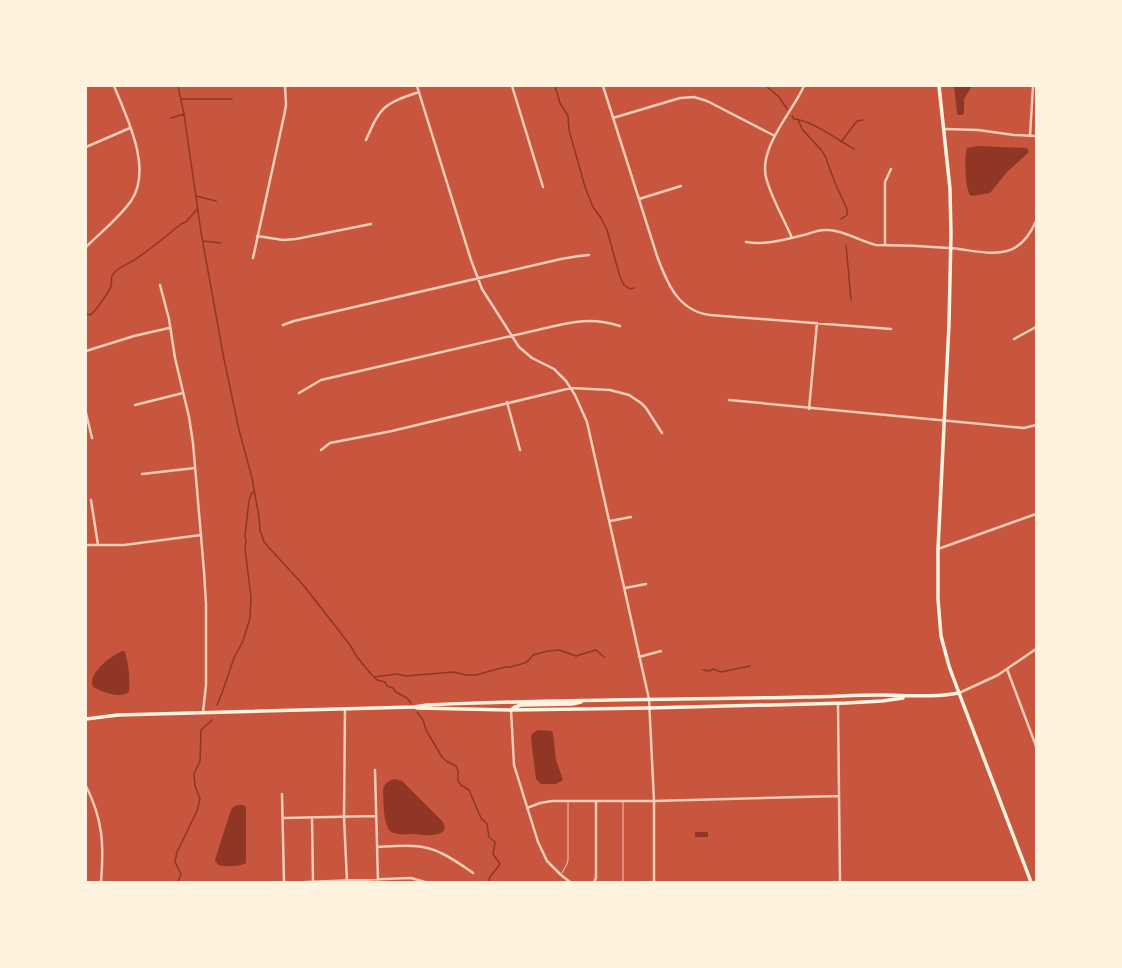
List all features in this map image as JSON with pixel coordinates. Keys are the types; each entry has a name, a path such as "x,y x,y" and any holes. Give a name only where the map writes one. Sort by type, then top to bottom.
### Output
{"main road":[{"path":"939,86 950,189 949,324 938,549 940,633 949,666 1031,882"},
{"path":"86,719 118,715 414,707 511,710 838,703 882,701 959,693"},
{"path":"414,707 464,703 586,700 878,695 909,697"},
{"path":"511,710 515,706 521,705 572,704 586,700"}],"street":[{"path":"86,247 126,207 137,190 139,181 140,168 130,128 114,86"},
{"path":"253,258 284,116 286,105 285,86"},
{"path":"417,86 478,278 485,294 512,336 525,353 554,369 571,388 581,406 588,427 649,699 654,800 654,882"},
{"path":"512,86 543,187"},
{"path":"603,86 663,272 675,294 685,306 697,312 710,315 891,329"},
{"path":"792,238 767,181 765,175 765,162 775,136 804,86"},
{"path":"1030,136 1033,86"},
{"path":"366,140 374,120 384,108 397,99 418,92"},
{"path":"613,118 680,98 694,97 707,101 775,136"},
{"path":"86,147 130,128"},
{"path":"944,130 978,130 1014,135 1036,136"},
{"path":"885,245 885,182 891,169"},
{"path":"639,199 681,186"},
{"path":"746,242 760,244 770,243 818,231 833,230 876,245 950,248 992,254 1015,248 1031,232 1036,221"},
{"path":"258,236 270,239 289,239 371,224"},
{"path":"283,326 294,321 478,278 561,259 589,255"},
{"path":"160,285 169,319 169,328 191,430 195,468 206,604 206,685 203,712"},
{"path":"299,393 321,380 577,321 599,321 620,326"},
{"path":"809,408 817,324"},
{"path":"1014,339 1036,327"},
{"path":"86,352 134,336 169,328"},
{"path":"320,450 330,443 392,431 507,402 571,388 610,390 629,395 646,408 662,433"},
{"path":"135,405 183,393"},
{"path":"728,400 944,422 1024,428 1036,426"},
{"path":"507,402 520,450"},
{"path":"86,413 92,438"},
{"path":"142,474 195,468"},
{"path":"91,500 98,545"},
{"path":"938,549 1036,514"},
{"path":"610,521 631,517"},
{"path":"86,545 124,545 201,535"},
{"path":"625,588 646,584"},
{"path":"959,693 991,679 1036,649"},
{"path":"639,657 661,651"},
{"path":"1007,669 1036,746"},
{"path":"838,703 840,882"},
{"path":"345,709 344,817 347,881"},
{"path":"511,710 514,765 527,808 544,854 550,864 570,882"},
{"path":"375,770 378,881"},
{"path":"86,786 95,806 101,828 103,848 101,882"},
{"path":"282,794 284,882"},
{"path":"527,808 546,802 568,801 839,796"},
{"path":"594,882 596,878 596,801"},
{"path":"282,818 376,816"},
{"path":"312,818 313,882"},
{"path":"377,847 409,846 432,850 441,853 473,873"},
{"path":"305,882 378,881 411,878 425,882"}],"lane":[{"path":"561,875 568,860 568,801"},
{"path":"623,801 623,882"}],"shaded area":[{"path":"954,86 972,86 964,99 964,113 962,115 958,115 957,113"},
{"path":"977,146 1027,148 1029,152 1007,172 990,193 973,196 970,195 967,186 966,158 967,148"},
{"path":"123,651 125,652 128,667 129,692 116,695 106,693 93,687 93,676 101,666 112,656"},
{"path":"538,730 552,731 553,734 556,760 563,780 556,784 541,784 536,779 531,738 532,734"},
{"path":"394,779 402,781 443,822 445,828 443,832 436,835 398,834 389,830 385,820 383,789 387,782"},
{"path":"237,805 245,806 246,810 246,863 232,866 218,865 215,860 232,808"},
{"path":"695,832 708,832 708,837 695,837"}],"waterway":[{"path":"178,86 184,114 201,232 223,354 239,430 252,478 260,530 264,542 304,586 371,674 377,680 385,682 387,686 393,688 396,692 407,698 411,703"},
{"path":"555,86 560,103 568,116 569,130 585,187 593,207 607,230 620,277 624,285 630,289 634,288"},
{"path":"766,86 779,97 787,109"},
{"path":"182,99 232,99"},
{"path":"171,118 184,114"},
{"path":"792,116 794,119 801,120 824,131 854,149"},
{"path":"798,119 802,129 822,151 826,158 847,209 847,215 841,219"},
{"path":"841,142 857,121 863,120"},
{"path":"196,196 216,201"},
{"path":"86,314 90,315 105,297 110,289 112,276 115,271 131,262 157,244 181,224 186,222 198,208"},
{"path":"204,241 220,243"},
{"path":"846,245 851,300"},
{"path":"217,705 234,658 243,641 250,618 251,597 245,549 245,536 249,500 254,491"},
{"path":"374,677 397,674 406,676 454,672 466,675 476,675 527,662 533,655 559,650 576,656 596,650 604,657"},
{"path":"703,670 709,671 713,669 721,672 750,666"},
{"path":"417,712 423,720 426,730 442,757 446,761 456,766 458,771 458,781 469,790 481,818 487,824 489,837 495,842 493,854 500,864 490,877 490,882"},
{"path":"178,882 181,874 175,862 177,852 197,811 200,799 195,786 194,774 200,761 201,730 212,720"}]}
